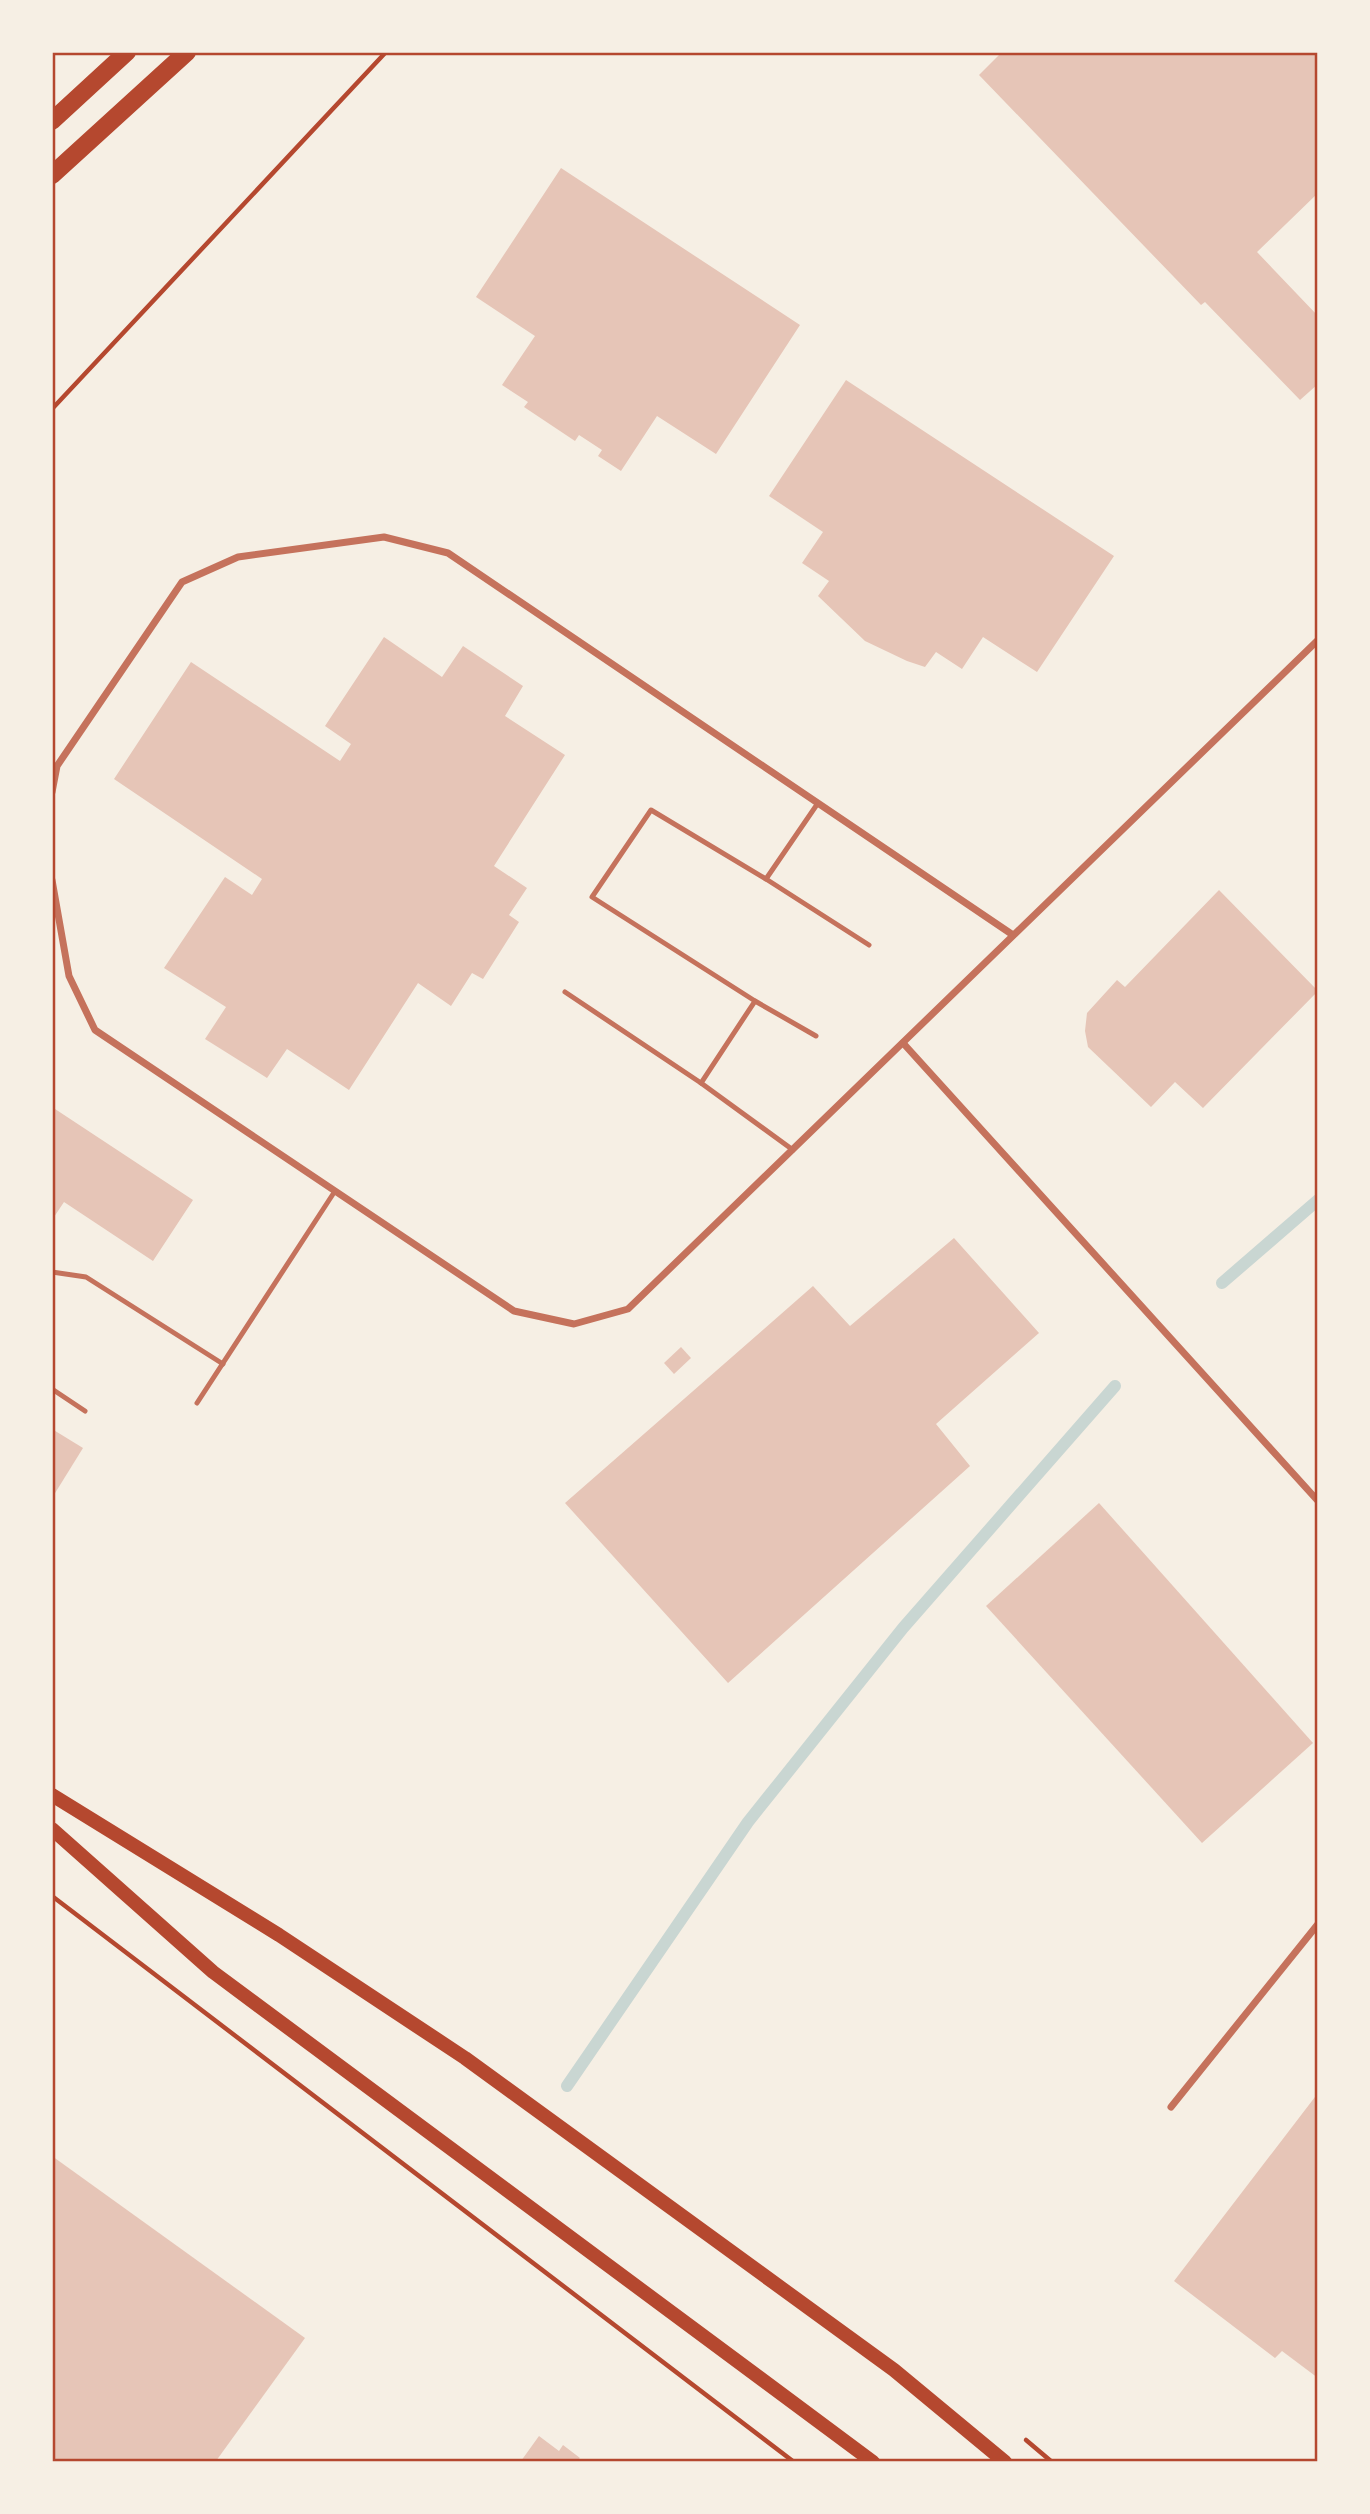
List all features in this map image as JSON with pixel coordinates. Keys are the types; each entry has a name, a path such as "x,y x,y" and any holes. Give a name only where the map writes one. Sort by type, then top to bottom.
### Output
{"main road":[{"path":"52,121 127,52"},
{"path":"52,175 187,52"},
{"path":"52,1796 279,1935 465,2058 894,2370 1005,2462"},
{"path":"52,1829 213,1972 873,2462"}],"street":[{"path":"52,792 57,766 182,582 238,556 384,537 448,553 1013,935"},
{"path":"52,880 69,976 94,1030 514,1311 575,1324 628,1309 1318,640"},
{"path":"902,1043 1318,1501"},
{"path":"1171,2107 1318,1924"}],"lane":[{"path":"766,879 818,803"},
{"path":"816,1036 755,1001 592,897 651,810 869,945"},
{"path":"565,992 701,1083 793,1150"},
{"path":"701,1083 755,1001"},
{"path":"197,1403 335,1191"},
{"path":"52,1272 86,1278 223,1364"},
{"path":"52,1389 85,1411"}],"path":[{"path":"52,409 386,52"},
{"path":"52,1896 794,2462"}],"building":[{"path":"1002,52 1318,52 1318,193 1257,252 1318,316 1318,384 1300,400 1205,302 1201,305 979,75"},
{"path":"561,168 800,325 716,454 657,416 621,471 598,456 602,450 579,435 575,441 524,407 528,402 502,385 535,336 476,297"},
{"path":"846,380 1114,556 1037,672 983,637 962,669 936,652 925,667 907,661 865,641 818,596 829,581 802,563 823,532 769,496"},
{"path":"384,637 442,677 463,646 523,686 505,716 565,755 494,866 527,888 509,915 519,922 483,979 472,973 451,1006 418,983 349,1090 287,1049 267,1078 205,1039 226,1007 164,968 225,877 252,895 262,879 114,779 191,662 340,761 351,744 325,726"},
{"path":"1219,890 1318,991 1203,1108 1175,1082 1151,1107 1088,1047 1085,1031 1087,1013 1117,980 1125,987"},
{"path":"52,1107 193,1200 153,1261 64,1202 52,1220"},
{"path":"954,1238 1039,1333 936,1424 970,1466 728,1683 565,1503 813,1286 850,1326"},
{"path":"681,1347 691,1358 674,1374 664,1363"},
{"path":"52,1429 83,1448 52,1498"},
{"path":"1099,1503 1313,1743 1202,1843 986,1606"},
{"path":"1318,2093 1318,2378 1282,2351 1275,2358 1174,2281"},
{"path":"52,2156 305,2338 216,2461 52,2461"},
{"path":"539,2436 559,2451 563,2445 580,2458 577,2461 521,2461"}],"waterway":[{"path":"1222,1283 1318,1200"},
{"path":"567,2086 748,1822 903,1628 1115,1386"}]}
